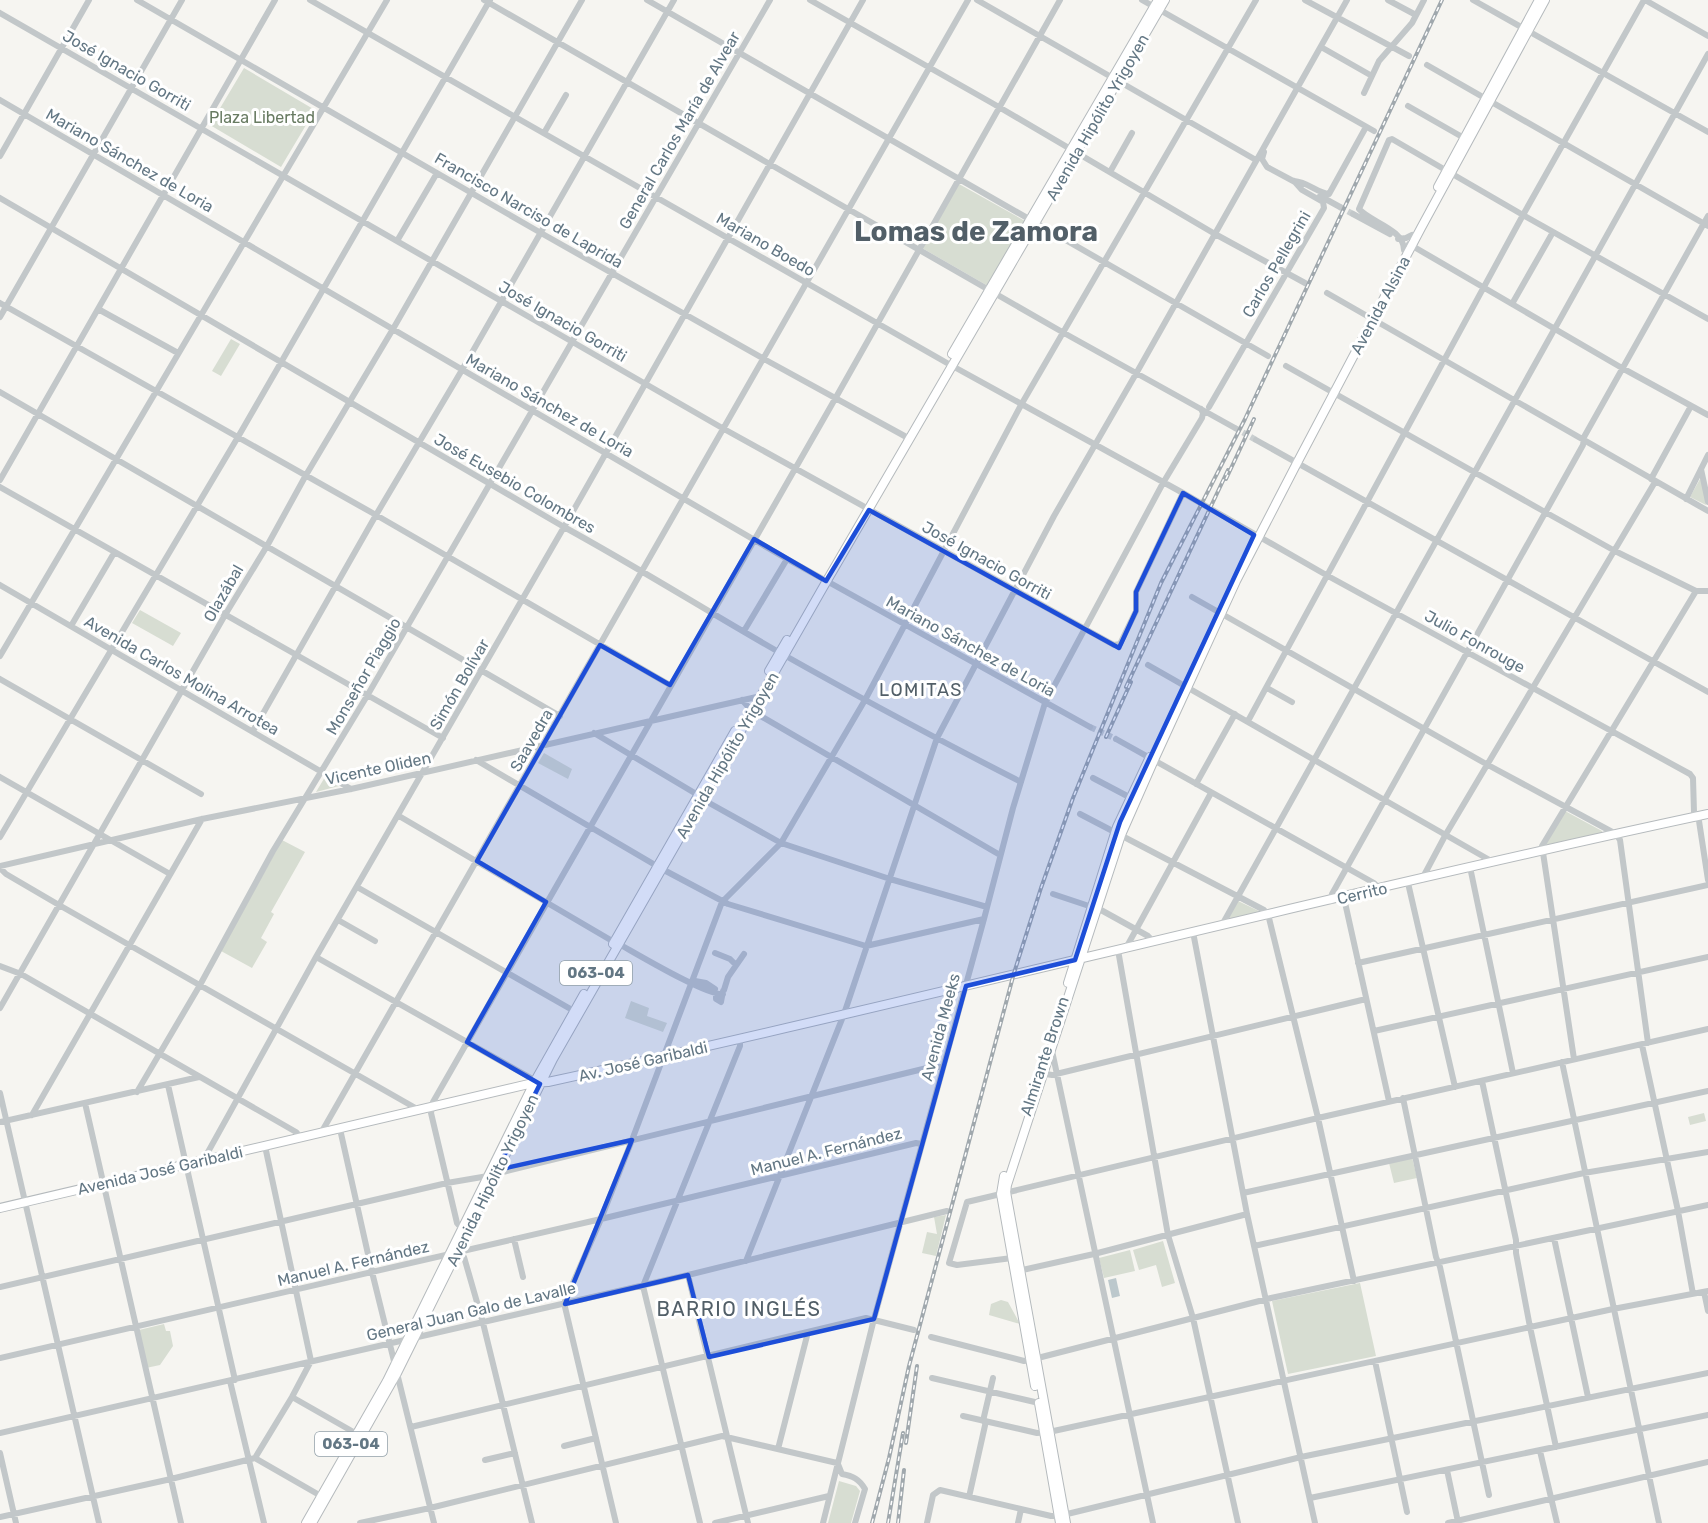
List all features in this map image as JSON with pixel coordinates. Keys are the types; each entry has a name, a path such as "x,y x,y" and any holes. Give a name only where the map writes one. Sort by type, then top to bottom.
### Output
{"main road":[{"name":"Avenida Hipólito Yrigoyen","path":"312,1523 396,1369 464,1231 497,1170 536,1082 1157,6 1166,0"},
{"name":"Avenida Alsina","path":"1526,30 1539,0"},
{"name":"Avenida Alsina","path":"1406,245 1449,173 1526,30 1545,0"},
{"name":"Avenida Alsina","path":"1219,612 1294,461 1371,318 1406,245 1449,173 1464,138 1488,100"},
{"name":"Almirante Brown","path":"1118,834 1219,612"},
{"name":"Almirante Brown","path":"1017,1271 1012,1258 1004,1193 1118,834 1131,798 1152,759"},
{"name":"Cerrito","path":"966,986 1470,867 1708,814"},
{"name":"Avenida Hipólito Yrigoyen","path":"464,1231 488,1176 536,1082 574,1011 616,943"},
{"name":"Almirante Brown","path":"1042,1074 1052,1051 1078,959"},
{"name":"Av. José Garibaldi","path":"321,1133 536,1082 664,1057 966,986"},
{"name":"Avenida José Garibaldi","path":"0,1208 321,1133"},
{"name":"Almirante Brown","path":"1004,1193 1062,1519"},
{"name":"Almirante Brown","path":"1033,1359 1039,1403 1046,1432"},
{"name":"Avenida Hipólito Yrigoyen","path":"306,1523 396,1369"}],"street":[{"path":"0,156 89,0"},
{"name":"Francisco Narciso de Laprida","path":"137,0 611,273 907,438"},
{"path":"0,318 3,304 52,228 182,0"},
{"path":"0,480 276,0"},
{"name":"Mariano Boedo","path":"310,0 949,365 1210,509"},
{"path":"0,656 387,0"},
{"name":"Olazábal","path":"0,1008 582,0"},
{"path":"647,0 1268,356"},
{"path":"253,731 674,0"},
{"name":"General Carlos María de Alvear","path":"611,273 770,0"},
{"path":"810,0 999,107 1215,234 1305,283"},
{"name":"Simón Bolívar","path":"203,1161 316,957 482,671 863,0"},
{"name":"Saavedra","path":"321,1133 968,0"},
{"path":"977,0 1256,159"},
{"path":"464,1231 457,1223 431,1108 1060,0"},
{"path":"1142,0 1157,6 1297,89 1374,131"},
{"path":"616,1523 564,1304 601,1220 722,902 781,843 865,700 1021,405 1256,0"},
{"path":"1305,0 1409,56"},
{"path":"746,1261 844,1014 937,738 1054,516 1347,0"},
{"path":"1388,0 1416,15"},
{"path":"1364,93 1381,58 1406,31 1424,0"},
{"path":"1473,0 1708,132"},
{"path":"1248,721 1523,215 1644,0 1708,36"},
{"path":"0,837 238,437 488,1 848,210 1235,428"},
{"name":"José Ignacio Gorriti","path":"0,13 724,429 1117,646 1136,611 1136,595 1183,493"},
{"path":"1321,47 1372,76"},
{"path":"1222,925 1708,54"},
{"path":"1427,65 1706,225"},
{"path":"544,133 566,95"},
{"name":"Mariano Sánchez de Loria","path":"0,100 787,559 1090,727"},
{"path":"1408,106 1464,138"},
{"path":"1294,181 1302,182 1324,194 1329,194 1366,127"},
{"path":"1110,172 1132,134"},
{"path":"1708,319 1392,139 1389,141 1356,214 1384,234 1708,415"},
{"path":"1268,140 1262,158 1262,162 1267,167 1340,207"},
{"path":"1246,179 1256,168 1267,167"},
{"path":"397,241 437,173"},
{"name":"Carlos Pellegrini","path":"1209,406 1324,205 1323,202 1299,188 1294,181"},
{"name":"José Eusebio Colombres","path":"0,198 419,443 642,570 782,654 1021,782"},
{"path":"1331,901 1332,894 1346,868 1545,512 1663,294 1706,225 1708,216"},
{"path":"1512,304 1553,232"},
{"name":"Monseñor Piaggio","path":"137,1092 200,985 295,814 367,696 611,273"},
{"path":"1327,293 1708,511"},
{"path":"3,304 306,475 670,685"},
{"path":"98,309 178,353"},
{"path":"1287,366 1615,551 1696,591 1708,591"},
{"path":"0,392 560,716"},
{"path":"1201,408 1206,409 1209,406 1213,412 1237,426 1237,430 1210,416 1202,418"},
{"path":"1422,879 1446,834 1615,551 1691,406"},
{"path":"1163,483 1202,418 1201,408"},
{"path":"1256,436 1294,461 1252,439 1256,436"},
{"path":"1256,440 1708,692"},
{"path":"1686,499 1708,454"},
{"path":"1701,469 1708,502"},
{"name":"Avenida Meeks","path":"823,1523 874,1319 1000,855 1045,703 1163,483"},
{"path":"0,487 443,738"},
{"name":"Julio Fonrouge","path":"1210,509 1692,776 1696,817"},
{"path":"71,626 114,553"},
{"path":"744,631 787,559"},
{"name":"Avenida Carlos Molina Arrotea","path":"0,585 351,789"},
{"path":"1574,1059 1542,846 1696,591"},
{"path":"1192,597 1488,765 1616,834 1620,840 1629,903 1654,1103 1678,1211 1693,1294"},
{"path":"1148,665 1493,862"},
{"path":"0,679 201,795"},
{"path":"1267,688 1292,702"},
{"name":"Vicente Oliden","path":"0,867 202,819 351,789 758,696"},
{"path":"742,700 750,709 1000,855"},
{"path":"1196,784 1235,714"},
{"path":"594,733 781,843 890,879 987,907"},
{"path":"1116,739 1374,883 1380,889"},
{"path":"476,760 722,902 866,946 984,919"},
{"path":"0,777 170,874"},
{"path":"1093,778 1131,798"},
{"path":"1211,793 1136,929 1122,949 1137,1055 1168,1235 1193,1318 1238,1523"},
{"path":"291,800 296,806 295,814"},
{"path":"1080,814 1268,914 1318,1118 1354,1281"},
{"path":"399,816 616,943 692,982 721,992 744,954"},
{"path":"1696,817 1699,821 1708,880"},
{"path":"32,1115 202,819"},
{"path":"0,867 6,874 59,905 420,1111"},
{"path":"1470,867 1482,934 1513,1073"},
{"path":"1408,883 1455,1087"},
{"path":"1359,963 1708,885"},
{"path":"357,887 574,1011"},
{"path":"1053,894 1094,908 1136,929 1153,941"},
{"path":"1344,898 1389,1101"},
{"path":"338,920 375,941"},
{"path":"1193,932 1247,1214 1315,1523"},
{"path":"715,953 730,959 736,965"},
{"path":"316,957 536,1082"},
{"path":"1374,1031 1708,957"},
{"path":"0,966 21,974 296,1132 301,1138"},
{"path":"1042,1074 1048,1076 1058,1074 1366,999"},
{"path":"1012,1258 950,1264 966,1203 969,1200 1708,1029"},
{"path":"700,1523 644,1286 740,1046 740,1039"},
{"path":"1052,1051 1153,1523"},
{"path":"1562,1062 1659,1523"},
{"path":"497,1170 502,1172 931,1067 943,1067"},
{"path":"3,1122 199,1077"},
{"path":"1482,1081 1556,1447"},
{"path":"168,1085 219,1308 264,1523"},
{"path":"1243,1193 1708,1091"},
{"path":"0,1093 3,1122 42,1277 99,1523"},
{"path":"1403,1098 1489,1495"},
{"path":"85,1103 181,1523"},
{"path":"340,1129 372,1272 434,1523"},
{"name":"Manuel A. Fernández","path":"0,1358 601,1220 916,1143 922,1144"},
{"path":"252,1459 292,1397 311,1361 265,1146"},
{"path":"1254,1246 1584,1173 1708,1152"},
{"path":"0,1287 447,1183 488,1176"},
{"path":"931,1337 1024,1360 1033,1359 1266,1299 1708,1205"},
{"name":"General Juan Galo de Lavalle","path":"0,1433 644,1286 947,1211"},
{"path":"1017,1271 1094,1254 1247,1214"},
{"path":"1554,1238 1588,1397"},
{"path":"514,1239 523,1277"},
{"path":"453,1253 464,1257 504,1405 532,1523"},
{"path":"688,1275 748,1523"},
{"path":"963,1416 1037,1433 1046,1432 1613,1309 1693,1294 1706,1292 1708,1311"},
{"path":"411,1427 866,1318 914,1330"},
{"path":"778,1449 808,1332"},
{"path":"1375,1361 1407,1512"},
{"path":"927,1523 933,1496 940,1490 1062,1519 1146,1495 1301,1457 1708,1373"},
{"path":"932,1378 1039,1403"},
{"path":"969,1497 993,1378"},
{"path":"292,1397 357,1434"},
{"path":"1310,1498 1708,1414"},
{"path":"360,1523 727,1436 837,1463 842,1474 852,1476 861,1482 865,1489 855,1523"},
{"path":"564,1446 596,1438"},
{"path":"1540,1451 1557,1523"},
{"path":"0,1453 16,1523"},
{"path":"485,1460 515,1453"},
{"path":"0,1517 252,1459 321,1496"},
{"path":"1448,1523 1708,1462"},
{"path":"1447,1470 1458,1522"},
{"path":"715,1523 829,1496"},
{"path":"1018,1523 1021,1509"}],"highlighted area":[{"path":"1183,493 1254,535 1120,822 1075,960 966,986 874,1319 709,1357 688,1275 565,1304 632,1140 497,1170 540,1084 467,1042 546,902 477,861 600,645 670,685 754,539 826,581 869,510 1119,648 1136,611 1136,592"}],"green space":[{"name":"Plaza Libertad","path":"244,68 315,110 281,167 210,125"},
{"path":"959,184 1025,221 988,286 922,248"},
{"path":"231,339 240,344 221,376 212,371"},
{"path":"1700,479 1702,480 1706,505 1690,497"},
{"path":"140,610 181,633 173,646 132,623"},
{"path":"544,753 572,769 568,779 538,763"},
{"path":"325,777 339,786 316,792"},
{"path":"1565,811 1602,831 1602,833 1545,845"},
{"path":"282,840 305,852 271,912 274,914 261,938 267,942 252,968 221,951"},
{"path":"1238,901 1261,912 1228,919"},
{"path":"631,1001 649,1008 647,1016 667,1023 663,1032 625,1018"},
{"path":"1704,1113 1706,1121 1690,1125 1688,1117"},
{"path":"1412,1157 1417,1178 1394,1183 1389,1163"},
{"path":"946,1215 936,1256 922,1253 927,1232 937,1234 934,1217"},
{"path":"1163,1241 1175,1283 1162,1287 1156,1265 1139,1270 1133,1250"},
{"path":"1130,1250 1135,1271 1104,1278 1099,1258"},
{"path":"1360,1283 1376,1356 1288,1374 1272,1301"},
{"path":"1001,1300 1008,1302 1020,1324 989,1315 991,1304"},
{"path":"164,1324 166,1331 170,1331 173,1346 160,1365 146,1368 139,1330"},
{"path":"839,1481 856,1486 860,1491 851,1523 828,1523"}],"shaded area":[{"path":"1116,1278 1120,1296 1112,1298 1108,1280"}],"tunnel":[{"path":"1340,207 1353,214"},
{"path":"1235,428 1256,440"},
{"path":"1090,727 1116,739"}],"railway":[{"path":"872,1523 909,1366 1014,973 1073,798 1161,583 1245,419 1442,0"},
{"path":"1226,479 1254,419"},
{"path":"1126,687 1228,470"},
{"path":"1106,737 1131,682"},
{"path":"906,1443 917,1366"},
{"path":"888,1523 903,1433"},
{"path":"898,1523 904,1470"}],"district":[{"name":"Lomas de Zamora","path":"976,231"},
{"name":"LOMITAS","path":"921,690"},
{"name":"BARRIO INGLÉS","path":"739,1309"}]}
